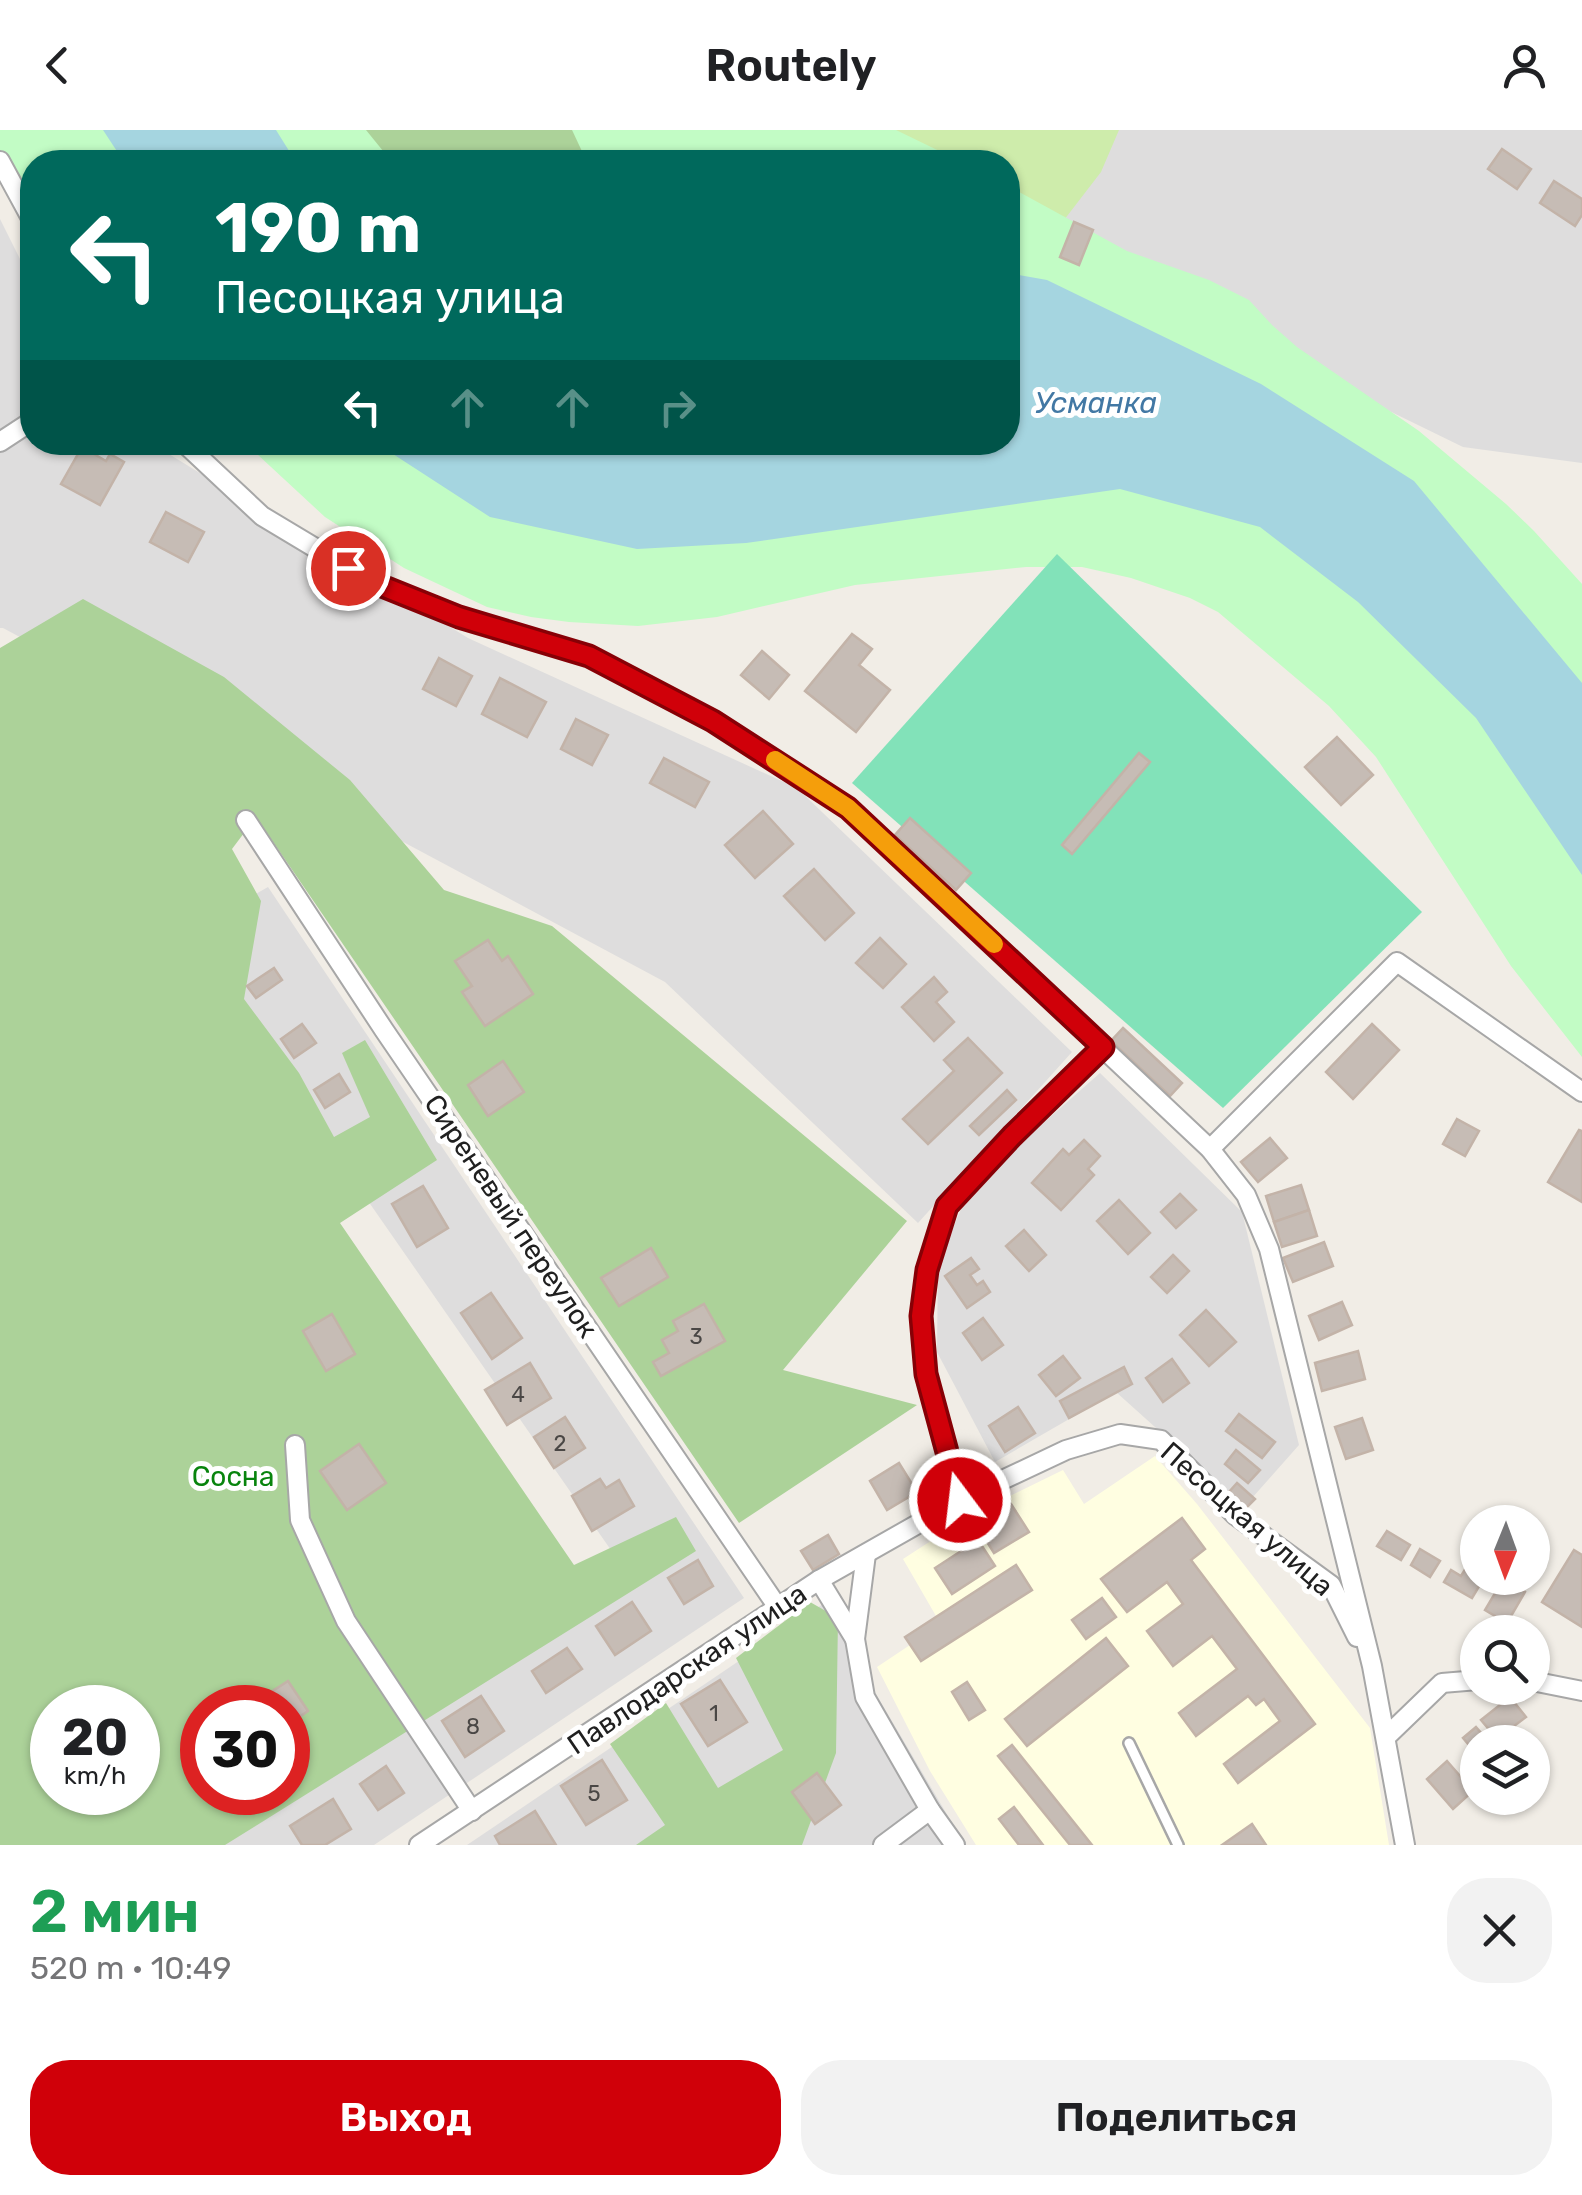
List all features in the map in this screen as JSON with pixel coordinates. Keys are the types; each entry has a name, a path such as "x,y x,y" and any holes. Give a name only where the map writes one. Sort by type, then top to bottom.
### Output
{"street":[{"path":"0,160 20,198"},
{"name":"Песоцкая улица","path":"198,455 262,516 377,584 459,617 589,656 713,721 848,808 1210,1149 1246,1195 1268,1249 1372,1666 1405,1845"},
{"name":"Сиреневый переулок","path":"246,820 384,1030 779,1609"},
{"path":"1210,1149 1397,962 1582,1092"},
{"path":"960,1500 926,1374 921,1316 927,1270 947,1206 1103,1047"},
{"name":"Песоцкая улица","path":"960,1500 1066,1450 1120,1434 1162,1440 1235,1516 1332,1585 1372,1666"},
{"path":"295,1445 300,1520 346,1621 472,1812"},
{"path":"952,1470 985,1488"},
{"name":"Павлодарская улица","path":"419,1845 820,1580 960,1500"},
{"path":"866,1554 855,1640 865,1696 930,1810 955,1845"},
{"path":"820,1580 855,1640"},
{"path":"1386,1736 1442,1683 1460,1682"},
{"path":"1550,1684 1582,1691"},
{"path":"883,1845 930,1810"}],"lane":[{"path":"1128,1743 1178,1845"}],"shaded area":[{"path":"981,130 1582,130 1582,463 1463,447 1020,231 1020,150 972,150"},
{"path":"0,219 20,259 20,455 171,455 468,638 797,788 1072,1052 918,1223 665,982 0,628"},
{"path":"268,887 744,1598 374,1845 213,1845 259,1815 310,1815 310,1782 629,1576 183,935"},
{"path":"1100,1073 1242,1212 1299,1445 1244,1507 1116,1392 995,1462 937,1352 938,1261 971,1187"},
{"path":"1155,1456 1197,1504 1370,1728 1389,1845 976,1845 930,1771 877,1667 910,1645 905,1637 936,1616 903,1559 971,1515 1063,1470 1084,1504"},
{"path":"823,1604 965,1845 467,1845"}],"green space":[{"path":"0,130 366,130 382,150 20,150 20,188 0,159"},
{"path":"293,130 603,130 596,150 305,150"},
{"path":"572,130 896,130 937,150 581,150"},
{"path":"867,130 1119,130 1101,172 1044,246 1020,230 1020,150 898,150"},
{"path":"1020,193 1127,251 1209,280 1249,300 1297,347 1419,431 1506,504 1582,584 1582,1057 1511,966 1376,757 1329,706 1218,612 1190,598 1082,567 1026,567 855,585 717,617 638,626 569,622 487,607 404,568 325,517 258,455 1020,455"},
{"path":"1057,554 1422,912 1223,1108 852,783"},
{"name":"Сосна","path":"83,599 224,677 350,780 444,890 552,926 907,1221 783,1370 917,1405 739,1523 256,817 232,849 261,901 244,999 299,1073 334,1137 370,1117 342,1053 365,1040 437,1160 340,1223 574,1565 676,1517 696,1551 310,1792 310,1685 180,1685 180,1815 273,1815 225,1845 0,1845 0,648"},
{"path":"810,1602 838,1618 836,1753 802,1845 636,1845 665,1825 610,1744 666,1703 718,1788 783,1750 736,1658"}],"water":[{"path":"103,130 276,130 288,150 116,150"},
{"name":"Усманка","path":"1020,275 1047,280 1261,384 1414,481 1582,683 1582,875 1476,718 1358,602 1260,527 1120,489 746,543 637,549 490,517 394,455 1020,455"}],"building":[{"path":"1502,149 1531,169 1517,189 1488,169"},
{"path":"1554,181 1582,199 1582,215 1575,226 1540,203"},
{"path":"1074,222 1093,230 1079,265 1060,257"},
{"path":"77,455 96,455 106,461 112,455 124,462 100,505 61,484"},
{"path":"166,512 204,532 188,562 150,542"},
{"path":"852,634 872,649 859,665 890,690 856,732 805,691"},
{"path":"762,651 789,675 769,699 741,675"},
{"path":"439,658 472,676 456,706 423,689"},
{"path":"500,678 546,702 527,737 482,714"},
{"path":"576,719 608,735 592,765 561,749"},
{"path":"1337,737 1373,775 1341,805 1305,767"},
{"path":"1139,753 1150,762 1072,854 1062,845"},
{"path":"664,758 709,782 695,807 650,783"},
{"path":"763,811 793,844 755,878 725,845"},
{"path":"910,818 971,873 956,890 895,835"},
{"path":"814,869 854,913 825,940 784,896"},
{"path":"880,938 906,964 883,988 856,963"},
{"path":"488,940 502,961 508,956 533,994 485,1026 462,992 472,986 455,961"},
{"path":"274,968 282,980 256,998 247,986"},
{"path":"934,977 947,992 936,1002 954,1022 934,1041 902,1007"},
{"path":"302,1024 316,1043 294,1058 281,1039"},
{"path":"1372,1024 1399,1050 1353,1099 1326,1072"},
{"path":"1123,1028 1182,1083 1170,1096 1111,1041"},
{"path":"968,1038 1002,1073 928,1144 903,1119 954,1071 944,1060"},
{"path":"503,1061 524,1092 488,1116 468,1085"},
{"path":"339,1074 350,1092 325,1108 314,1090"},
{"path":"1007,1090 1016,1100 979,1135 970,1126"},
{"path":"1457,1119 1479,1131 1465,1156 1443,1144"},
{"path":"1579,1130 1582,1131 1582,1202 1548,1182"},
{"path":"1270,1138 1287,1158 1258,1182 1241,1162"},
{"path":"1084,1140 1100,1156 1088,1169 1094,1175 1061,1210 1032,1183 1063,1149 1069,1155"},
{"path":"1301,1185 1309,1210 1274,1222 1266,1196"},
{"path":"423,1186 448,1228 417,1247 392,1204"},
{"path":"1180,1194 1196,1210 1176,1228 1161,1212"},
{"path":"1119,1200 1150,1233 1128,1254 1097,1221"},
{"path":"1309,1210 1317,1236 1282,1247 1274,1222"},
{"path":"1024,1230 1046,1255 1029,1271 1006,1246"},
{"path":"1324,1242 1333,1266 1293,1282 1283,1258"},
{"path":"651,1248 668,1277 619,1306 601,1278"},
{"path":"1173,1255 1189,1271 1167,1293 1151,1277"},
{"path":"971,1258 979,1269 970,1275 977,1285 983,1281 990,1292 967,1308 945,1276"},
{"path":"491,1293 522,1338 492,1359 461,1313"},
{"path":"1342,1302 1352,1325 1319,1340 1309,1316"},
{"path":"704,1304 725,1341 661,1376 653,1362 669,1353 662,1340 678,1331 673,1321"},
{"path":"1206,1310 1236,1342 1209,1366 1180,1335"},
{"path":"332,1314 355,1354 326,1371 303,1331"},
{"path":"983,1318 1003,1345 982,1360 963,1333"},
{"path":"1358,1351 1365,1379 1322,1391 1315,1363"},
{"path":"1063,1356 1080,1378 1056,1396 1039,1375"},
{"path":"1172,1359 1189,1383 1163,1402 1146,1378"},
{"path":"530,1363 551,1398 507,1425 485,1390"},
{"path":"1124,1367 1132,1384 1069,1418 1060,1401"},
{"path":"1018,1407 1035,1433 1005,1452 989,1426"},
{"path":"1239,1414 1275,1442 1262,1458 1226,1431"},
{"path":"565,1417 585,1448 554,1468 534,1437"},
{"path":"1362,1418 1373,1450 1346,1459 1335,1427"},
{"path":"359,1444 386,1483 347,1510 320,1471"},
{"path":"1236,1450 1260,1470 1248,1483 1225,1464"},
{"path":"899,1463 917,1492 887,1510 870,1481"},
{"path":"600,1479 606,1488 619,1480 634,1506 592,1531 572,1496"},
{"path":"1237,1483 1255,1499 1246,1508 1228,1493"},
{"path":"1011,1504 1029,1532 994,1553 977,1526"},
{"path":"1182,1518 1205,1549 1191,1560 1315,1724 1238,1783 1224,1764 1280,1721 1264,1699 1256,1705 1248,1696 1196,1736 1179,1713 1237,1669 1212,1636 1173,1666 1147,1631 1183,1604 1167,1582 1127,1612 1101,1579"},
{"path":"1387,1531 1410,1545 1401,1560 1377,1546"},
{"path":"828,1535 839,1554 813,1570 801,1551"},
{"path":"978,1540 995,1566 952,1594 935,1568"},
{"path":"1420,1549 1440,1561 1430,1577 1411,1565"},
{"path":"1574,1550 1582,1555 1582,1627 1542,1602 1550,1595"},
{"path":"698,1560 713,1586 684,1604 668,1578"},
{"path":"1016,1565 1032,1590 921,1661 905,1637"},
{"path":"1451,1570 1460,1575 1460,1591 1444,1582"},
{"path":"1494,1595 1523,1595 1512,1615 1493,1615 1485,1610"},
{"path":"1102,1598 1116,1617 1086,1639 1072,1620"},
{"path":"632,1602 651,1631 615,1655 596,1626"},
{"path":"1106,1638 1128,1666 1027,1746 1005,1719"},
{"path":"567,1648 582,1669 546,1693 532,1671"},
{"path":"720,1680 747,1722 708,1746 681,1704"},
{"path":"967,1682 985,1710 969,1720 952,1692"},
{"path":"481,1696 504,1731 465,1757 442,1721"},
{"path":"1500,1705 1516,1705 1526,1717 1515,1725 1485,1725 1481,1720"},
{"path":"1012,1745 1092,1845 1070,1845 998,1756"},
{"path":"602,1760 627,1800 586,1825 561,1786"},
{"path":"1447,1761 1460,1776 1460,1803 1453,1809 1427,1779"},
{"path":"386,1766 404,1793 378,1810 360,1784"},
{"path":"817,1773 841,1805 815,1824 792,1792"},
{"path":"333,1799 351,1829 325,1845 302,1845 290,1826"},
{"path":"1014,1807 1043,1845 1019,1845 999,1819"},
{"path":"535,1811 556,1845 500,1845 495,1836"},
{"path":"1252,1824 1266,1845 1222,1845"}],"slow traffic":[{"path":"775,760 848,808 994,944"}],"route":[{"path":"348,568 459,617 589,656 713,721 848,808 1103,1047 947,1206 927,1270 921,1316 926,1374 960,1500"}]}
